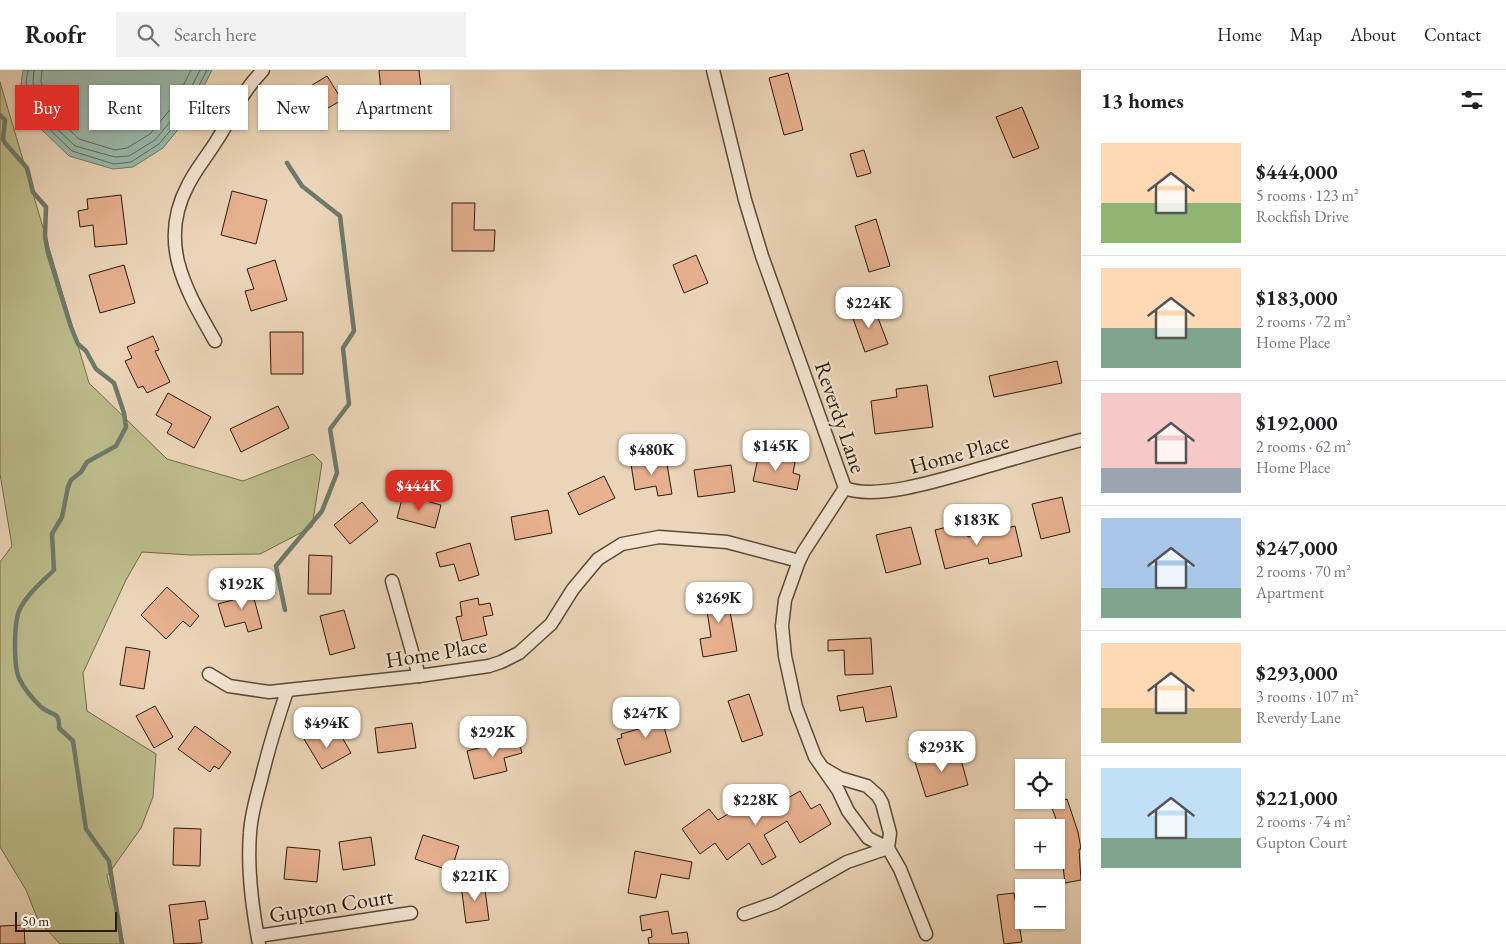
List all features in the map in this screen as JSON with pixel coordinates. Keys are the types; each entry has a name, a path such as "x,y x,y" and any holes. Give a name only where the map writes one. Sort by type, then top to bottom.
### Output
{"street":[{"path":"215,341 196,307 178,264 174,242 177,214 188,185 223,131 246,90 263,70"},
{"name":"Reverdy Lane","path":"713,70 745,200 762,256 845,488 799,561 786,600 782,626 784,656 796,707 815,757 838,790 848,811 868,838 888,848"},
{"name":"Home Place","path":"845,488 878,492 890,491 952,476 1081,440"},
{"name":"Home Place","path":"208,674 229,686 256,691 286,691 489,666 519,653 551,624 573,589 598,559 622,544 658,537 727,542 799,561"},
{"path":"392,581 419,676"},
{"path":"259,940 249,862 252,813 269,746 286,691"},
{"path":"823,768 840,778 867,786 878,796 882,803 890,833 888,848 900,869 926,934"},
{"path":"744,914 775,903 847,862 888,848"},
{"name":"Gupton Court","path":"259,940 411,912"}],"green space":[{"path":"0,82 89,383 167,459 243,481 313,454 322,463 312,527 260,554 190,555 142,552 126,580 83,673 87,711 156,754 153,797 141,828 107,876 124,944 60,944 38,920 26,890 0,847 0,562 12,546 0,474"}],"water":[{"path":"23,70 212,70 204,85 170,85 170,130 178,130 163,148 133,167 113,169 69,156 42,130 79,130 79,85 21,84"}],"building":[{"path":"379,70 419,70 421,85 380,85"},
{"path":"788,73 803,130 784,135 769,78"},
{"path":"327,76 338,94 338,102 328,108 328,85 312,85"},
{"path":"1022,107 1039,148 1013,158 996,117"},
{"path":"864,150 871,173 857,177 850,154"},
{"path":"232,191 267,200 256,244 221,235"},
{"path":"121,195 127,244 95,247 93,225 80,227 78,211 88,209 87,199"},
{"path":"452,203 475,203 474,230 495,230 494,251 452,251"},
{"path":"876,219 890,266 869,272 855,226"},
{"path":"696,255 708,283 684,293 673,265"},
{"path":"275,260 287,300 251,311 245,291 254,289 247,269"},
{"path":"124,265 135,303 100,313 89,275"},
{"path":"873,305 888,344 865,352 851,313"},
{"path":"270,332 303,332 303,374 271,374"},
{"path":"153,336 159,350 155,351 170,382 147,393 143,386 138,388 125,361 132,358 127,347"},
{"path":"1057,361 1062,383 994,397 989,376"},
{"path":"927,385 933,427 875,434 871,401 897,397 896,389"},
{"path":"168,393 211,417 194,448 167,433 172,424 156,415"},
{"path":"278,406 289,428 241,452 230,429"},
{"path":"759,454 795,462 793,473 800,475 797,490 753,481"},
{"path":"666,458 672,494 658,496 656,486 635,490 631,464"},
{"path":"731,465 735,492 698,497 694,470"},
{"path":"604,476 615,498 579,515 568,493"},
{"path":"403,495 441,505 435,528 397,518"},
{"path":"1062,497 1070,532 1041,539 1032,504"},
{"path":"362,502 378,521 350,544 334,525"},
{"path":"548,510 552,533 515,540 511,517"},
{"path":"964,523 968,537 1015,526 1022,556 989,564 988,558 945,569 935,530"},
{"path":"911,527 921,564 886,573 876,535"},
{"path":"470,543 479,575 459,581 454,564 440,567 436,553"},
{"path":"309,555 332,556 331,594 308,594"},
{"path":"725,583 737,651 703,657 700,639 711,637 706,604 711,603 708,586"},
{"path":"250,584 262,628 248,632 245,622 225,627 218,604 240,598 238,587"},
{"path":"167,587 199,616 190,627 183,621 166,639 141,615"},
{"path":"478,598 479,605 490,603 493,615 483,617 487,635 462,641 456,617 462,616 460,602"},
{"path":"344,610 355,648 330,655 320,616"},
{"path":"871,638 873,674 845,675 844,650 828,651 828,640"},
{"path":"126,647 150,651 144,689 120,685"},
{"path":"891,686 897,717 866,722 863,707 840,711 837,696"},
{"path":"749,694 763,735 742,742 728,701"},
{"path":"155,706 173,737 154,748 136,716"},
{"path":"663,706 669,725 664,727 671,752 625,765 617,739 622,738 621,734 649,726 645,712"},
{"path":"412,723 416,748 378,753 375,728"},
{"path":"195,726 231,752 219,769 214,766 210,772 178,749"},
{"path":"318,731 324,741 339,732 351,753 322,769 304,739"},
{"path":"518,738 522,753 504,758 507,771 474,779 467,751"},
{"path":"958,749 968,785 926,797 915,762"},
{"path":"800,791 811,809 820,804 831,824 800,843 787,821 764,835 776,857 762,865 749,843 727,860 715,843 700,854 682,829 709,809 718,820 757,797 762,806 784,793 788,798"},
{"path":"1067,799 1078,832 1081,849 1079,849 1081,880 1065,883 1063,869 1065,869 1065,819 1056,819 1052,809 1065,809 1065,800"},
{"path":"174,828 201,829 200,866 173,865"},
{"path":"423,835 459,846 451,871 415,859"},
{"path":"371,837 375,865 343,870 339,842"},
{"path":"287,847 320,850 317,882 284,879"},
{"path":"635,851 692,862 689,879 661,874 656,898 628,893"},
{"path":"484,882 489,920 466,923 461,885"},
{"path":"1014,893 1015,929 1020,929 1022,942 1004,944 997,895"},
{"path":"205,901 208,919 199,920 202,943 174,944 169,905"},
{"path":"668,911 672,934 687,932 689,944 649,944 648,938 652,937 651,929 642,931 640,916"},
{"path":"24,925 25,944 0,944 0,926"}],"waterway":[{"path":"0,115 5,120 3,139 27,168 33,192 46,207 45,236 48,253 78,344 86,351 96,369 114,383 124,413 126,427 116,446 87,462 81,472 71,480 62,517 52,534 54,570 39,584 22,605 17,617 15,646 16,666 22,683 41,707 58,718 59,728 73,741 86,829 109,861 122,944"},
{"path":"285,610 276,566 322,511 337,473 330,429 349,404 343,348 354,331 340,216 302,186 287,163"}]}
